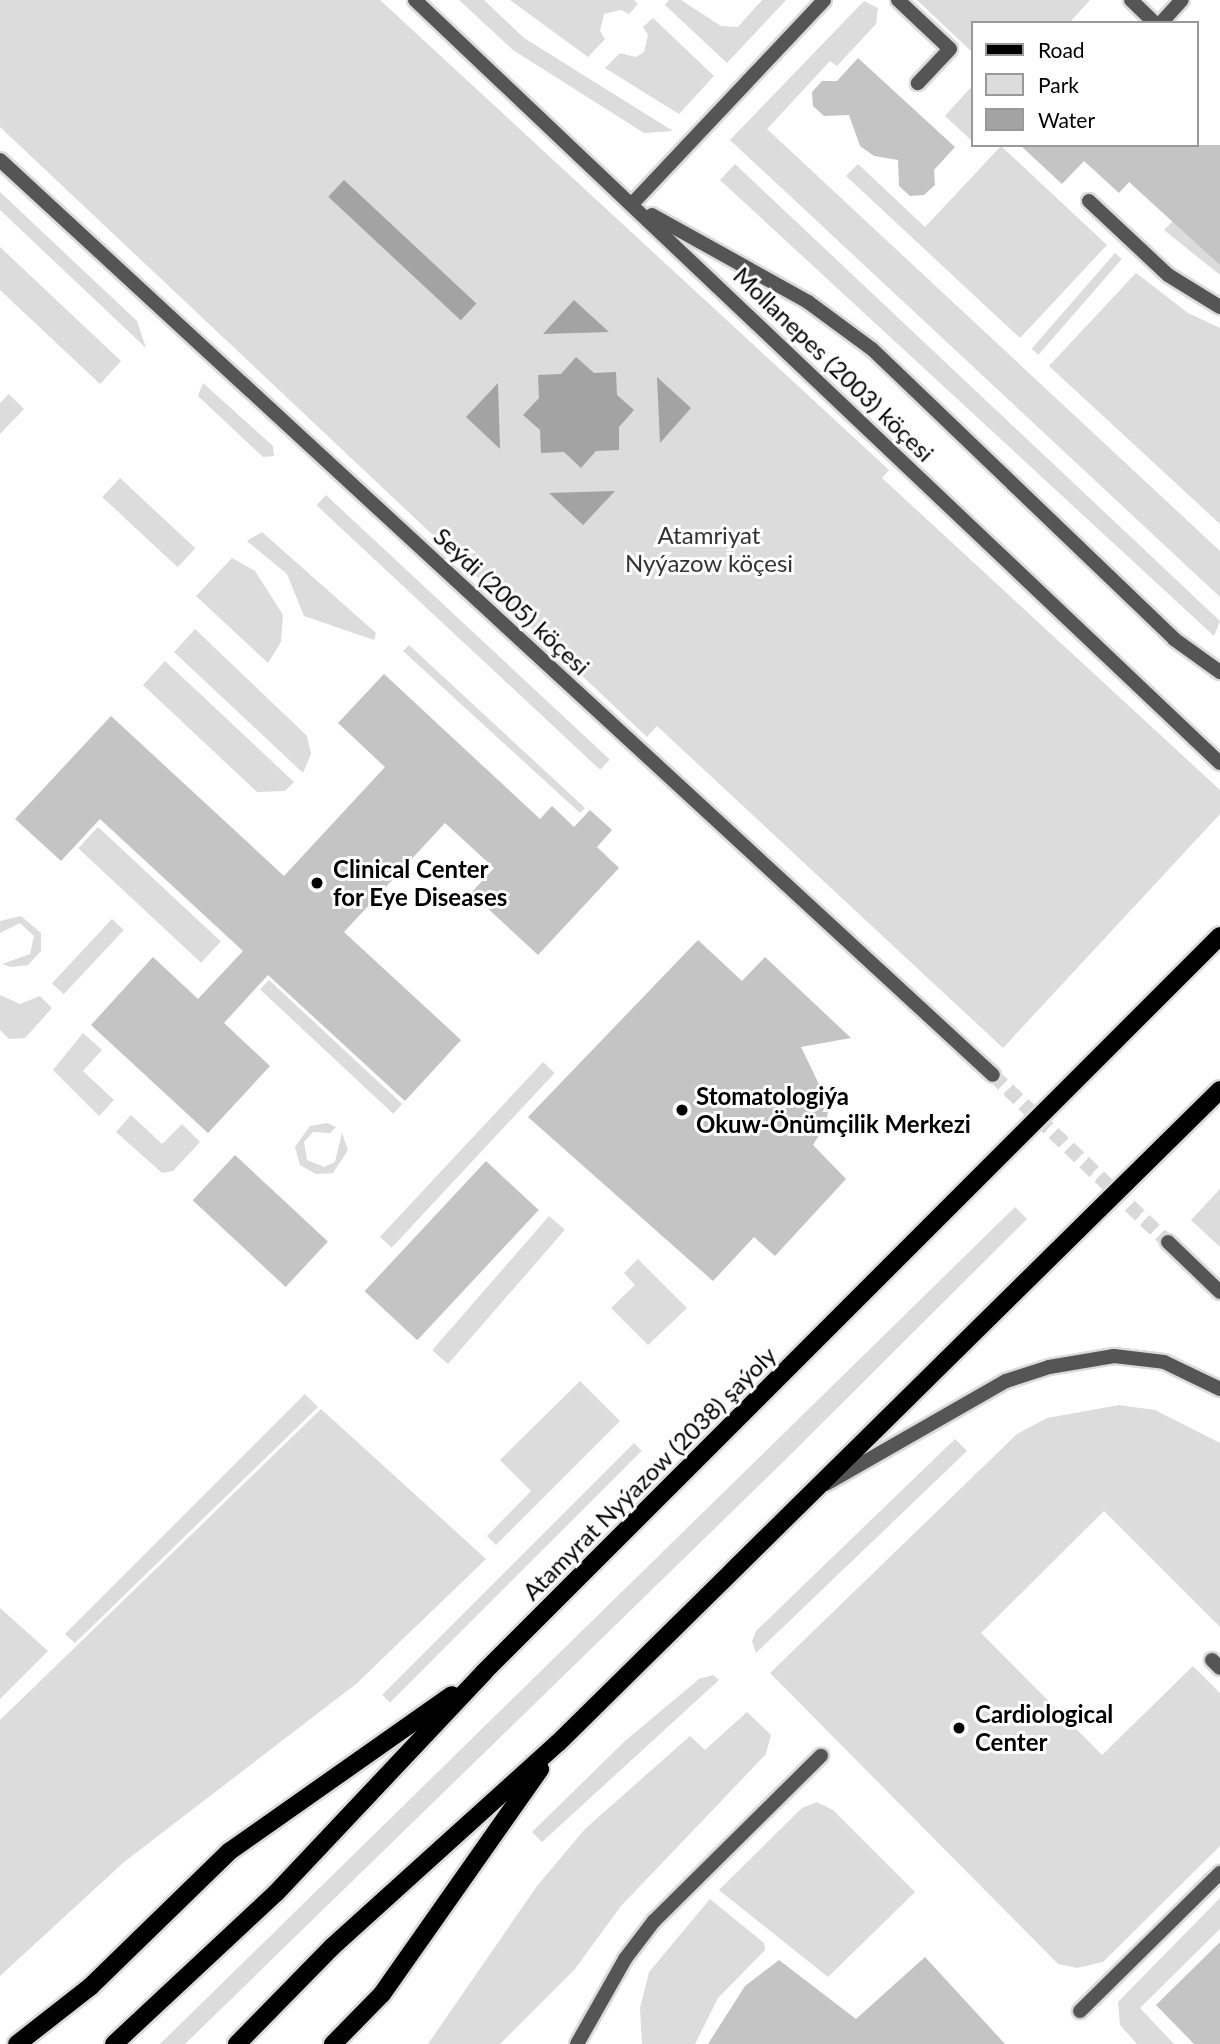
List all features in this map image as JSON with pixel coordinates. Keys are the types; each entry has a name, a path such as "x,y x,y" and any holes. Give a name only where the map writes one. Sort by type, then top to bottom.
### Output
{"main road":[{"name":"Atamyrat Nyýazow (2038) şaýoly","path":"114,2044 276,1893 484,1672 1220,936"},
{"path":"237,2044 332,1947 558,1743 819,1489 1220,1090"},
{"path":"18,2044 90,1987 230,1851 484,1672"},
{"path":"333,2044 382,1994 558,1743"}],"street":[{"name":"Mollanepes (2003) köçesi","path":"415,0 1220,763"},
{"path":"824,0 632,204 808,302 872,349 1174,639 1220,672"},
{"path":"898,0 950,49 918,83"},
{"path":"1131,0 1153,21"},
{"path":"1163,21 1182,0"},
{"name":"Seýdi (2005) köçesi","path":"0,160 993,1075"},
{"path":"1089,201 1168,275 1220,307"},
{"path":"1168,1242 1220,1292"},
{"path":"819,1489 1006,1381 1049,1367 1114,1356 1164,1362 1220,1388"},
{"path":"577,2044 625,1959 654,1921 821,1756"},
{"path":"1080,2011 1220,1873"}],"green space":[{"name":"Atamriyat Nyýazow köçesi","path":"0,0 380,0 889,470 882,478 1220,790 1220,814 1003,1048 657,726 647,737 0,127"},
{"path":"459,0 484,0 524,38 673,131 644,133 513,50"},
{"path":"510,0 634,0 638,4 629,14 621,10 604,14 600,31 605,39 588,57"},
{"path":"669,0 681,0 721,26 738,27 762,0 786,0 727,63 665,5"},
{"path":"917,0 1090,0 1071,21 972,21 972,52"},
{"path":"864,1 878,8 876,24 837,66 830,61 767,129 1220,551 1220,597 730,140"},
{"path":"653,18 714,76 679,114 605,68 620,53 636,57 644,52 648,35 643,27"},
{"path":"972,86 972,141 945,116"},
{"path":"1002,147 1107,245 1020,338 846,176 858,164 925,227"},
{"path":"735,164 1220,621 1214,636 720,180"},
{"path":"0,192 137,321 146,348 0,210"},
{"path":"1186,207 1220,237 1220,275 1164,230"},
{"path":"0,247 121,361 100,384 0,290"},
{"path":"1115,253 1122,259 1038,355 1032,349"},
{"path":"1136,273 1188,313 1220,328 1220,524 1049,366"},
{"path":"203,383 273,446 274,456 263,457 198,396"},
{"path":"9,394 24,409 0,434 0,403"},
{"path":"120,478 195,548 178,567 102,497"},
{"path":"326,495 610,760 600,770 316,505"},
{"path":"262,532 376,633 374,640 304,616 287,574 247,541"},
{"path":"232,558 255,571 283,615 281,642 268,663 196,596"},
{"path":"195,629 307,736 311,754 303,773 174,652"},
{"path":"409,645 585,808 580,813 403,651"},
{"path":"165,661 294,782 285,791 257,792 143,685"},
{"path":"98,827 221,942 201,963 78,848"},
{"path":"21,916 41,933 41,951 28,965 11,967 2,964 30,954 34,936 20,923 0,933 0,921"},
{"path":"112,919 124,930 64,994 52,983"},
{"path":"269,980 402,1104 393,1114 260,990"},
{"path":"0,995 20,1004 40,996 52,1008 25,1038 9,1039 0,1030"},
{"path":"83,1033 102,1050 83,1071 114,1100 99,1116 53,1070"},
{"path":"543,1062 555,1073 392,1248 380,1237"},
{"path":"131,1115 162,1144 182,1124 200,1142 173,1171 162,1173 116,1132"},
{"path":"327,1123 336,1127 330,1133 313,1132 304,1142 307,1160 324,1167 335,1162 342,1133 348,1150 333,1173 316,1174 300,1165 295,1147 310,1126"},
{"path":"1220,1189 1220,1247 1191,1220"},
{"path":"1015,1207 1027,1219 782,1463 185,2044 160,2044"},
{"path":"549,1216 565,1230 448,1364 432,1350"},
{"path":"638,1259 687,1308 648,1345 611,1308 635,1285 624,1273"},
{"path":"580,1381 620,1421 496,1545 487,1536 531,1491 500,1460"},
{"path":"305,1394 318,1407 75,1643 65,1634"},
{"path":"1119,1405 1155,1410 1220,1443 1220,1627 1104,1511 981,1633 1102,1755 1193,1666 1220,1693 1220,1846 1103,1962 1077,1968 1058,1964 770,1673 1017,1434 1047,1418"},
{"path":"321,1409 486,1559 356,1684 124,1862 0,1976 0,1720"},
{"path":"955,1439 967,1451 756,1653 752,1641 756,1631"},
{"path":"634,1443 642,1451 390,1703 382,1695"},
{"path":"0,1608 48,1651 0,1699"},
{"path":"713,1675 719,1680 542,1842 532,1832 625,1741 699,1679"},
{"path":"747,1712 771,1735 766,1754 621,1906 575,1969 500,2044 428,2044 537,1886 585,1829 690,1736 705,1750"},
{"path":"817,1802 833,1810 915,1892 828,1977 719,1890 802,1808"},
{"path":"1220,1898 1220,1929 1140,2008 1174,2044 1137,2044 1120,2025 1118,2002"},
{"path":"710,1899 764,1943 765,1950 718,1998 695,2044 642,2044 640,2008 649,1972"}],"water":[{"path":"344,180 476,303 461,320 328,197"},
{"path":"574,300 609,332 543,334"},
{"path":"576,357 594,373 616,372 617,395 634,410 619,427 619,450 596,451 581,468 564,452 541,453 540,430 523,415 539,398 538,375 561,374"},
{"path":"657,377 691,408 660,443"},
{"path":"498,383 500,449 466,417"},
{"path":"615,491 583,525 549,493"}],"building":[{"path":"858,58 955,147 934,170 935,185 924,195 910,196 899,186 898,160 874,156 860,146 849,115 824,116 813,106 812,92 822,81 837,81"},
{"path":"1220,145 1220,265 1129,182 1119,193 1084,161 1062,184 1022,147"},
{"path":"384,674 540,819 552,806 574,827 590,810 612,830 597,847 619,868 538,955 471,893 494,868 445,823 344,932 461,1040 405,1101 268,975 224,1023 270,1066 208,1133 91,1025 153,957 198,999 243,951 100,819 61,861 15,819 111,716 284,876 385,767 338,723"},
{"name":"Stomatologiýa Okuw-Önümçilik Merkezi","path":"698,940 742,981 765,957 851,1038 801,1047 829,1105 826,1124 813,1145 846,1179 775,1256 754,1237 713,1281 528,1117"},
{"path":"235,1155 328,1242 286,1287 193,1200"},
{"path":"486,1161 539,1210 417,1340 365,1291"},
{"path":"1220,1942 1220,2044 1194,2044 1156,2005"},
{"path":"925,1957 1005,2044 708,2044 745,1986 779,1960 856,2019"}],"tunnel":[{"path":"993,1075 1168,1242"}],"place":[{"name":"Clinical Center for Eye Diseases","path":"317,883"},
{"name":"Stomatologiýa Okuw-Önümçilik Merkezi","path":"682,1110"},
{"name":"Cardiological Center","path":"959,1728"}]}
